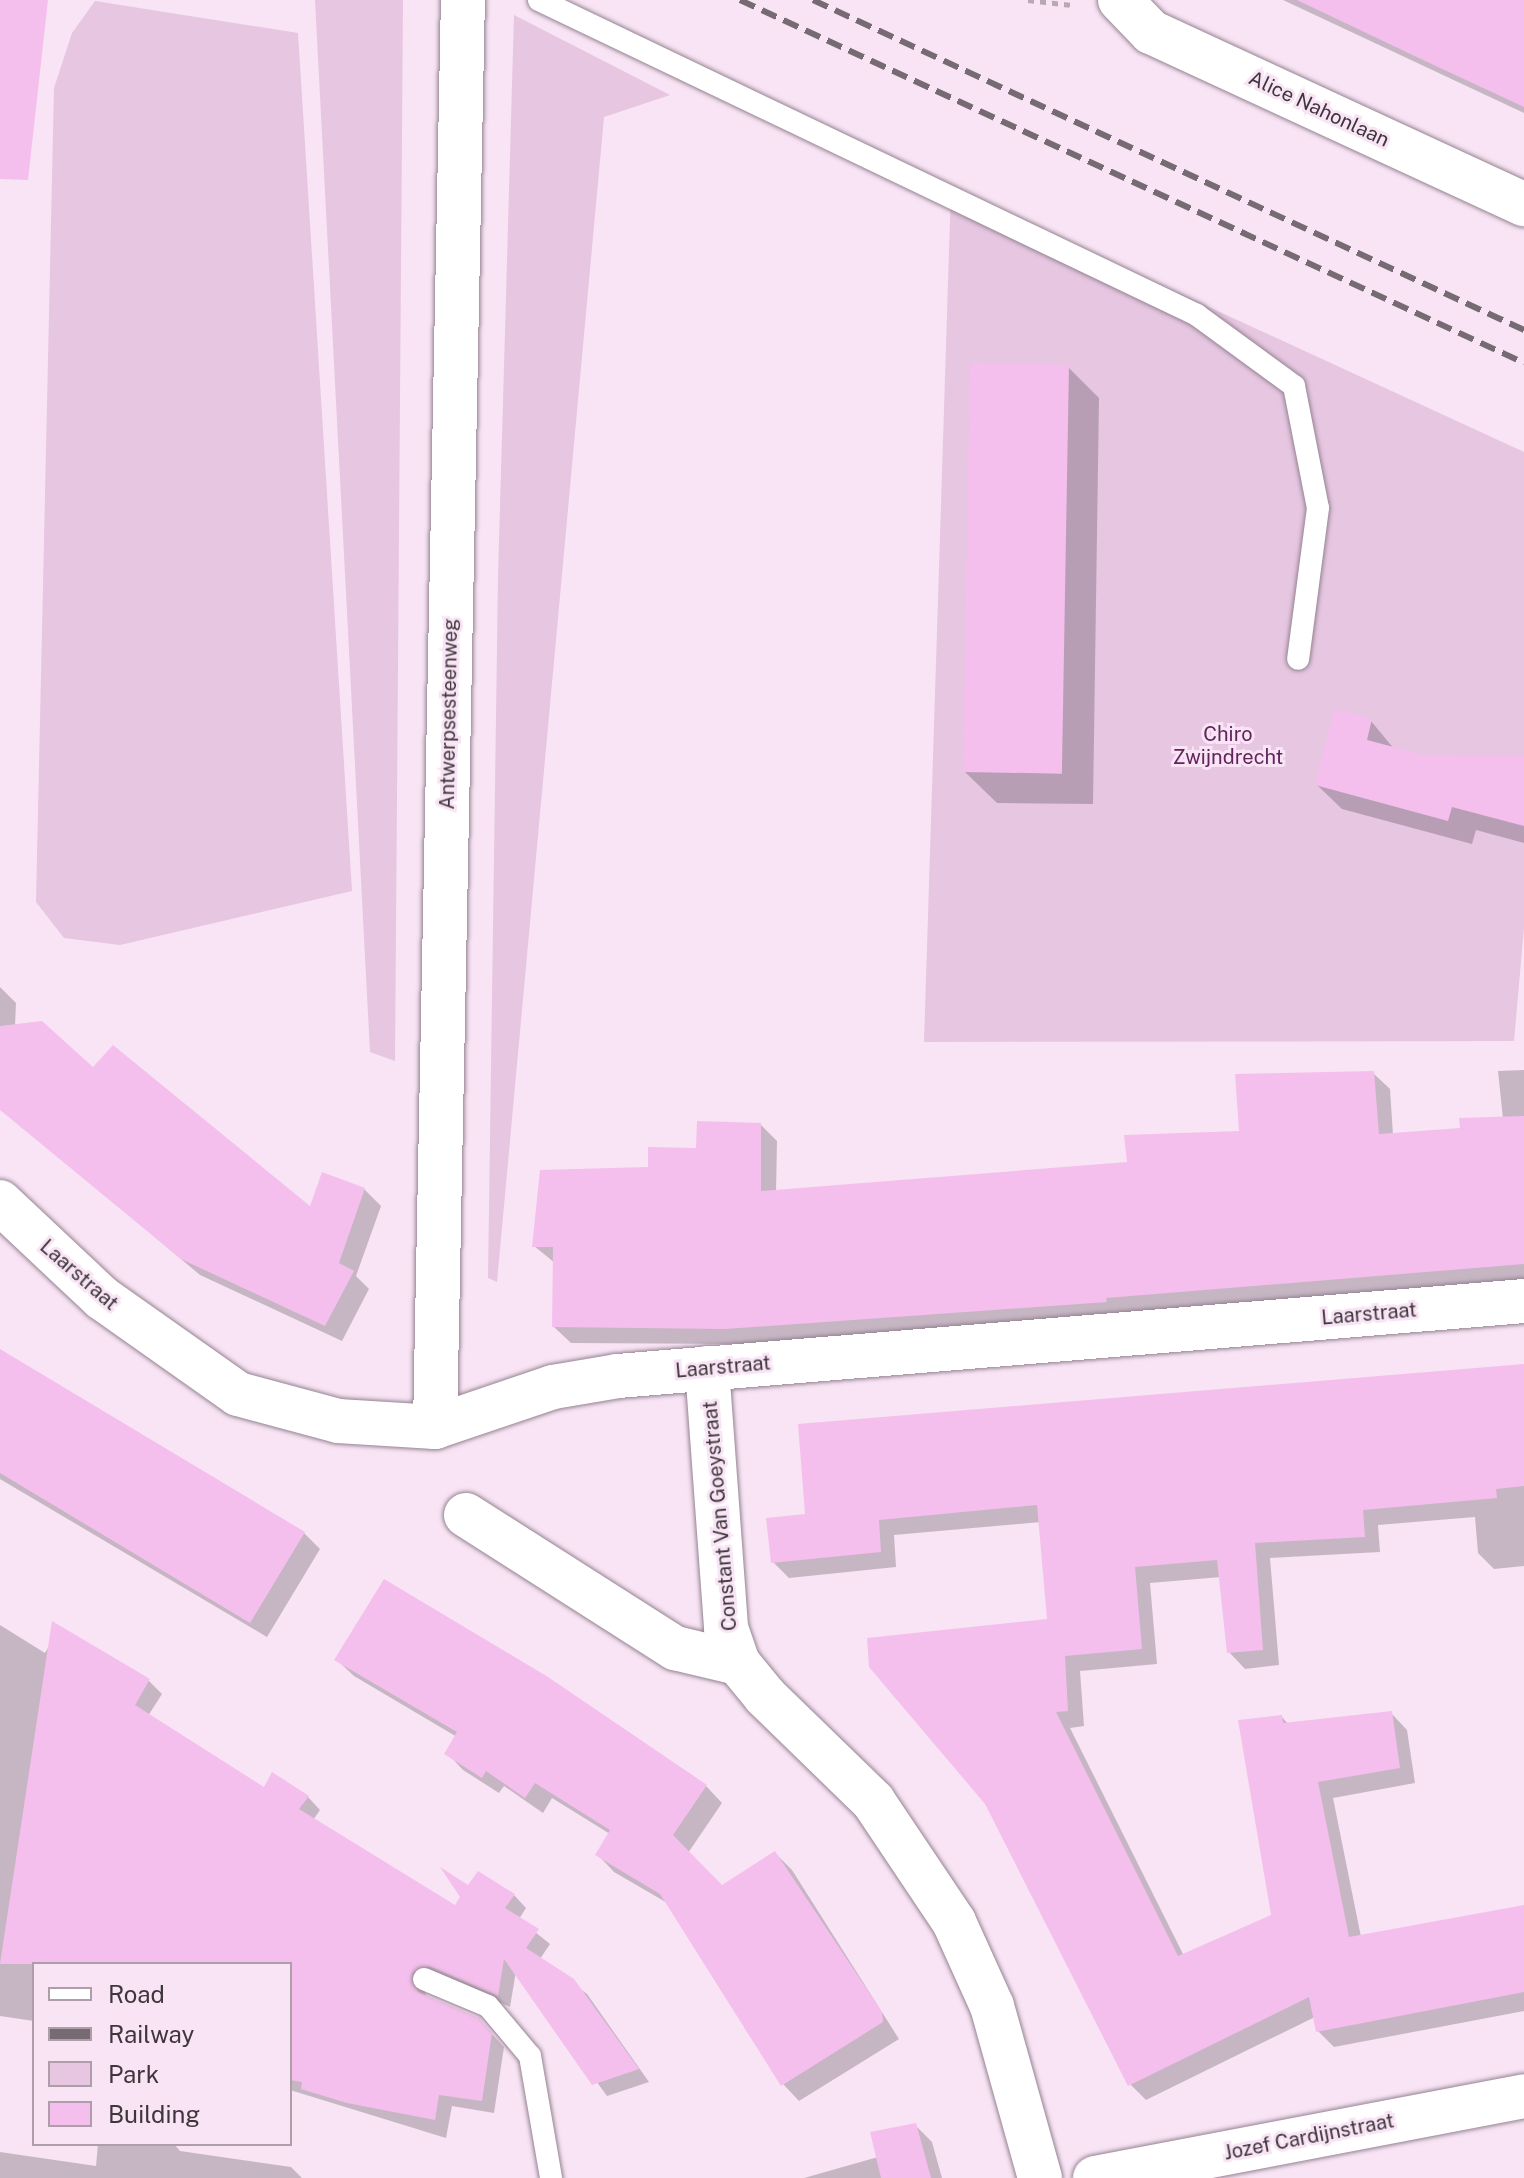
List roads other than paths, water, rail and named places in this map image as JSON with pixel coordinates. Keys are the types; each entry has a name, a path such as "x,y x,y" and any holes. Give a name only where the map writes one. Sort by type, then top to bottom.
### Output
{"street":[{"name":"Antwerpsesteenweg","path":"435,1427 463,0"},
{"name":"Alice Nahonlaan","path":"1120,2 1151,32 1524,204"},
{"name":"Laarstraat","path":"0,1202 102,1298 238,1394 338,1421 435,1427 553,1387 707,1368 1524,1301"},
{"name":"Constant Van Goeystraat","path":"707,1368 726,1628 738,1663 765,1696 873,1801 954,1922 992,2006 1040,2178"},
{"name":"Constant Van Goeystraat","path":"466,1515 675,1648 738,1663"},
{"name":"Jozef Cardijnstraat","path":"1095,2178 1524,2096"}],"lane":[{"path":"539,0 1197,315 1294,386 1318,508 1298,659"},
{"path":"424,1979 488,2006 530,2056 551,2178"}],"railway":[{"path":"740,0 1524,363"},
{"path":"813,0 1524,330"}],"park label":[{"name":"Chiro Zwijndrecht","path":"1228,746"}]}
